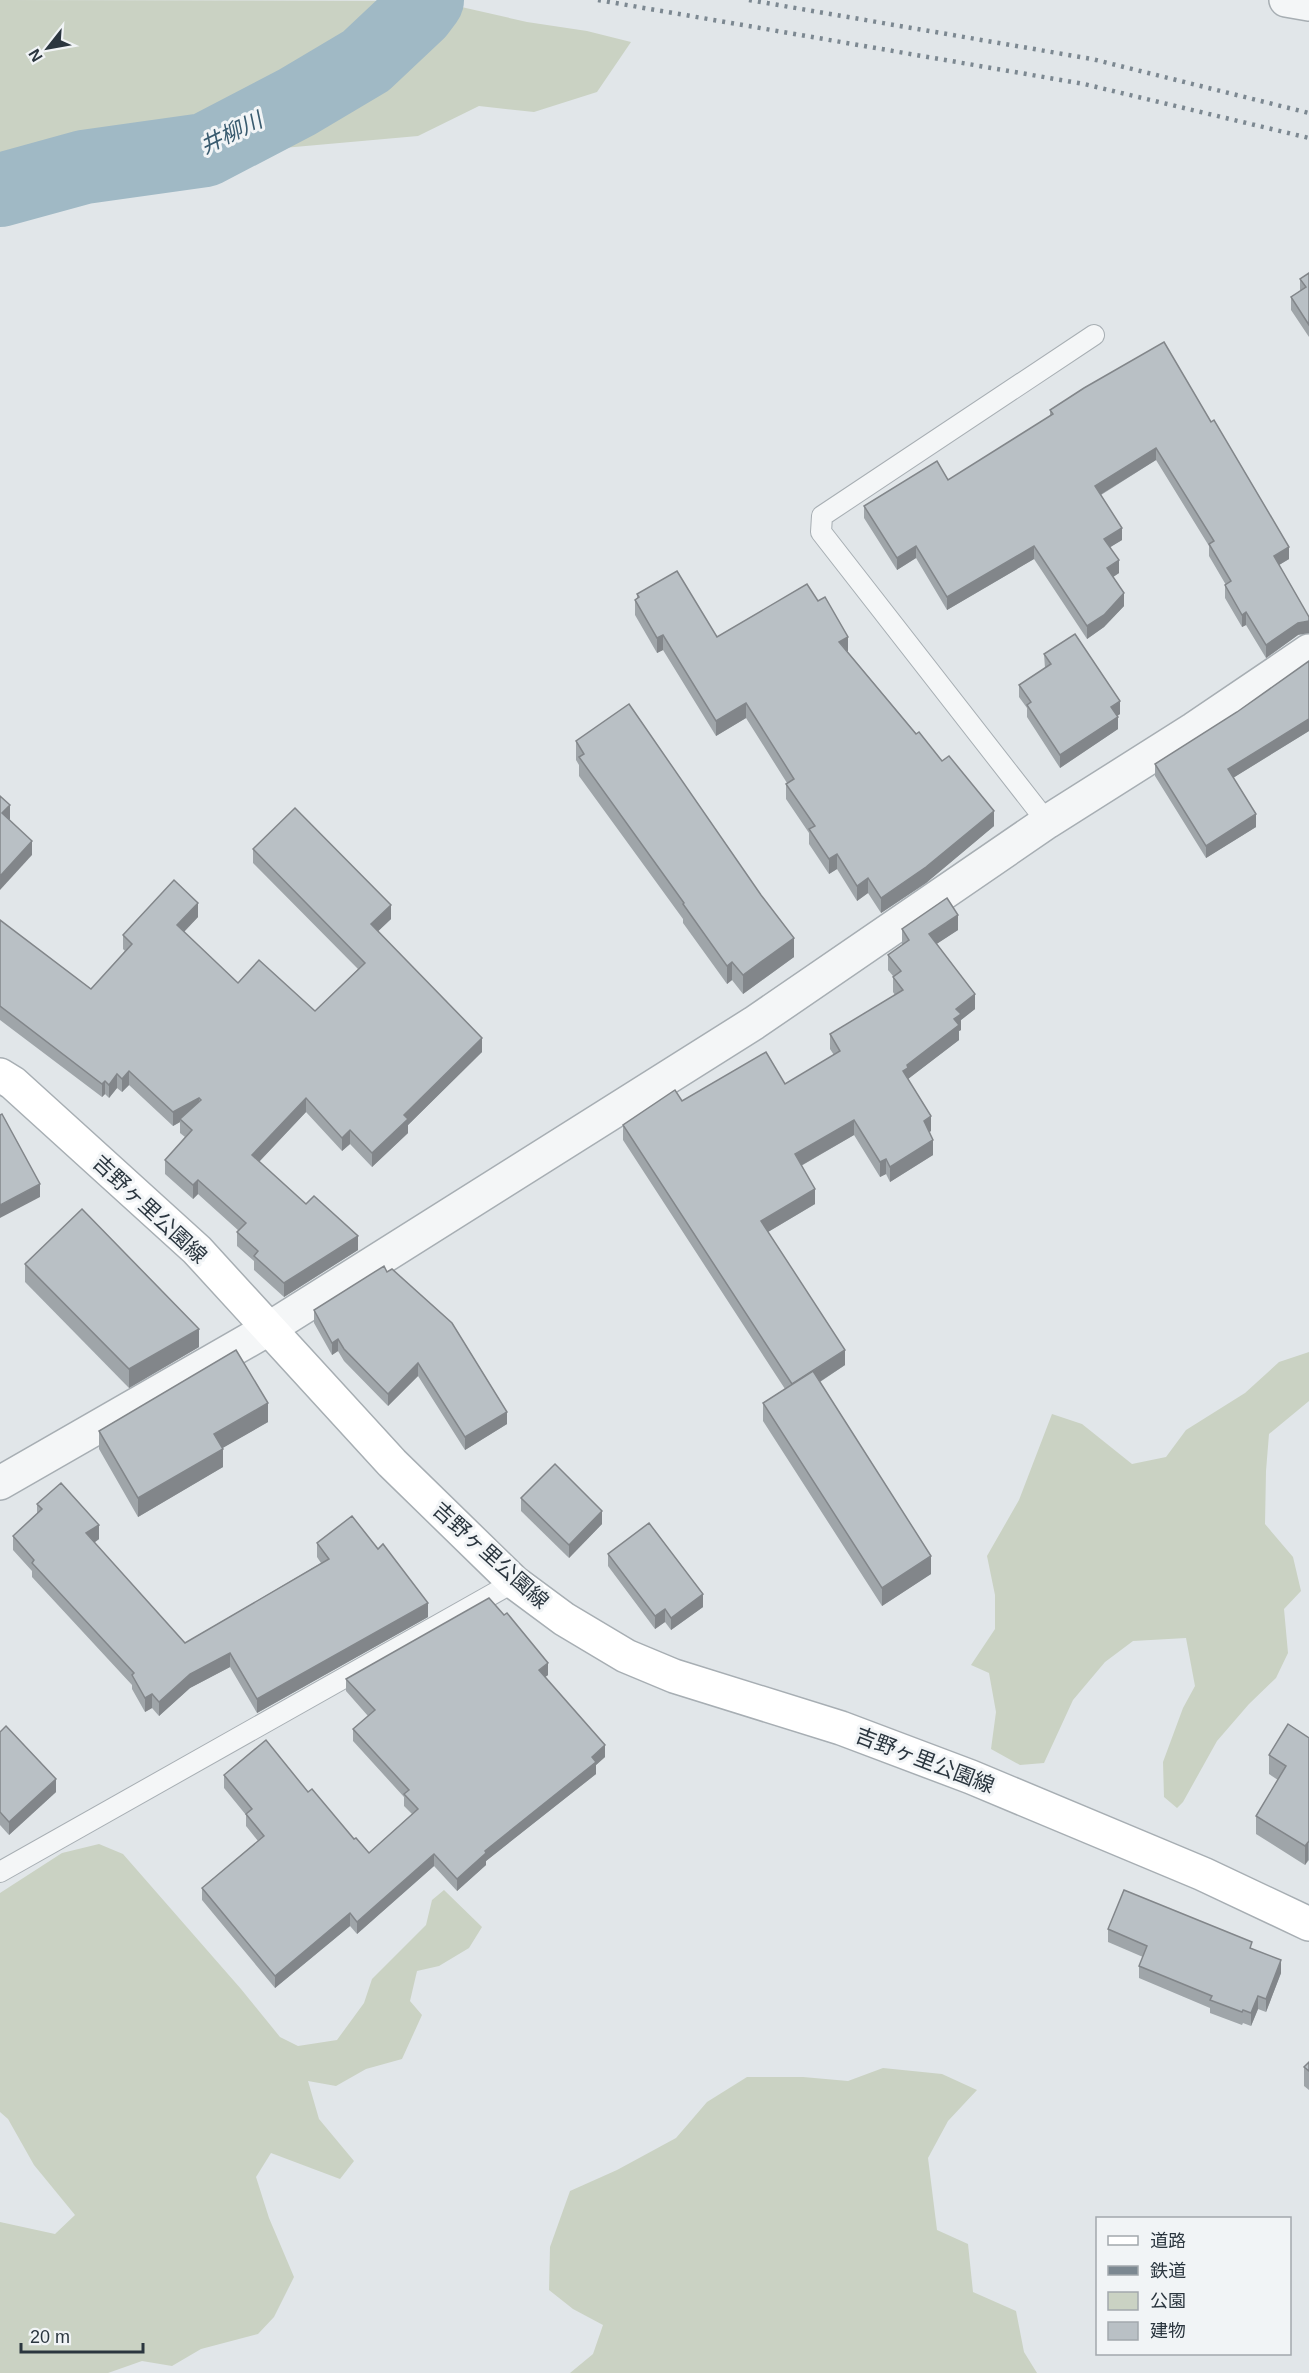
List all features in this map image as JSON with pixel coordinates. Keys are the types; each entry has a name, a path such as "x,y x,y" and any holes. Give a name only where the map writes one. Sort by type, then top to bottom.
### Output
{"main road":[{"name":"吉野ヶ里公園線","path":"4,1084 197,1250 392,1463 514,1582 564,1619 626,1656 674,1676 841,1728 971,1777 1203,1874 1309,1924"}],"street":[{"path":"1286,0 1309,4"},
{"path":"0,1483 270,1328 754,1023 1047,822 1194,729 1309,651"}],"lane":[{"path":"1047,822 821,532 822,516 1094,335"},
{"path":"0,1872 514,1582"}],"green space":[{"path":"0,0 416,1 457,6 527,22 587,31 631,42 597,92 534,112 479,106 418,136 272,149 224,164 165,155 87,181 33,192 0,202"},
{"path":"1309,1352 1309,1401 1269,1434 1266,1471 1265,1524 1293,1557 1301,1591 1284,1609 1288,1653 1276,1678 1249,1704 1217,1741 1183,1802 1177,1808 1164,1797 1163,1762 1183,1708 1195,1686 1186,1638 1133,1641 1105,1662 1073,1700 1044,1763 1020,1765 991,1749 996,1712 989,1673 971,1665 995,1629 995,1595 987,1556 1019,1500 1052,1414 1082,1424 1132,1464 1166,1457 1186,1430 1245,1393 1279,1362"},
{"path":"99,1844 123,1854 280,2037 298,2046 337,2040 364,2003 372,1979 426,1925 432,1900 444,1890 482,1927 469,1948 439,1966 417,1971 410,2001 422,2015 402,2059 366,2069 336,2086 308,2081 319,2119 354,2161 340,2179 271,2153 256,2177 269,2218 294,2277 274,2317 258,2334 201,2349 172,2366 142,2361 108,2373 0,2373 0,2222 55,2234 75,2215 34,2165 8,2119 0,2112 0,1893 62,1853"},
{"path":"883,2068 942,2074 977,2090 948,2121 928,2158 937,2230 968,2244 973,2292 1016,2311 1024,2352 1037,2373 570,2373 593,2354 603,2325 573,2309 549,2290 550,2247 570,2191 617,2170 676,2138 707,2102 747,2077 803,2077 848,2081"}],"building":[{"path":"1309,273 1309,325 1291,297 1306,287 1300,279"},
{"path":"1164,342 1211,422 1214,420 1289,547 1274,556 1309,617 1309,621 1298,623 1266,645 1246,612 1242,615 1225,585 1231,581 1209,544 1214,541 1156,448 1095,486 1122,528 1104,539 1119,560 1107,568 1124,593 1104,615 1087,626 1034,546 947,597 916,546 897,558 864,506 937,461 948,480 1053,414 1050,410 1084,388"},
{"path":"677,571 717,637 807,584 818,601 825,597 848,637 839,642 916,734 919,732 942,761 949,756 994,811 926,867 881,898 868,878 857,886 837,854 829,859 809,829 815,826 786,784 794,779 746,703 716,721 663,635 657,638 635,600 639,597 637,594"},
{"path":"1075,634 1120,701 1111,707 1118,717 1060,755 1027,705 1031,702 1019,685 1051,664 1044,654"},
{"path":"1309,661 1309,719 1228,769 1256,814 1206,846 1155,764 1237,712"},
{"path":"629,704 761,895 794,938 743,975 732,962 727,966 579,757 584,754 576,741"},
{"path":"0,796 10,805 2,813 32,841 0,876"},
{"path":"295,808 391,905 371,924 482,1038 404,1115 408,1119 372,1153 350,1130 342,1138 306,1098 252,1155 306,1204 314,1196 358,1236 284,1283 254,1256 258,1251 237,1232 246,1223 198,1180 193,1185 165,1160 192,1130 180,1119 201,1100 199,1098 173,1112 129,1071 122,1079 117,1074 109,1085 105,1081 102,1084 0,1006 0,920 91,989 132,944 123,935 174,880 198,903 177,925 238,983 259,960 315,1011 365,963 253,849"},
{"path":"947,898 958,915 929,934 975,994 956,1009 961,1014 954,1019 959,1025 907,1065 908,1068 903,1071 931,1116 924,1121 933,1140 890,1167 886,1159 880,1162 854,1120 795,1154 815,1189 761,1221 845,1350 792,1384 623,1125 675,1090 682,1101 766,1052 785,1084 840,1051 830,1034 903,990 893,977 901,971 888,955 909,940 902,929"},
{"path":"2,1114 40,1184 0,1205 0,1115"},
{"path":"82,1209 199,1329 129,1369 25,1264"},
{"path":"384,1266 387,1272 392,1269 452,1323 507,1412 465,1437 418,1363 388,1394 344,1349 338,1339 332,1343 314,1310"},
{"path":"236,1350 268,1403 214,1434 223,1449 138,1498 99,1431"},
{"path":"813,1371 931,1556 882,1588 763,1403"},
{"path":"555,1464 602,1511 569,1545 521,1498"},
{"path":"61,1483 99,1525 86,1533 185,1643 329,1559 317,1543 352,1516 378,1549 383,1544 428,1603 257,1699 230,1653 190,1674 159,1702 152,1694 145,1698 132,1675 134,1673 32,1563 34,1560 13,1536 42,1509 37,1504"},
{"path":"649,1523 703,1594 671,1618 665,1609 655,1616 608,1554"},
{"path":"489,1598 504,1615 507,1613 548,1663 539,1670 605,1745 592,1757 596,1762 485,1851 486,1853 457,1879 434,1854 357,1922 350,1913 275,1976 202,1888 264,1836 246,1814 252,1809 224,1775 266,1740 308,1792 312,1789 354,1839 356,1838 369,1853 418,1809 404,1794 409,1790 353,1729 375,1710 346,1679"},
{"path":"1288,1724 1309,1738 1309,1841 1305,1846 1256,1816 1286,1766 1269,1755"},
{"path":"6,1726 56,1779 9,1822 0,1812 0,1732"},
{"path":"1124,1890 1252,1942 1250,1948 1281,1960 1266,1999 1258,1996 1251,2013 1243,2010 1242,2012 1210,2000 1212,1996 1139,1966 1147,1946 1108,1929"}],"waterway":[{"name":"井柳川","path":"0,190 84,167 205,150 297,102 366,61 418,12 427,0"}],"railway":[{"path":"598,0 1084,84 1309,138"},
{"path":"749,0 1092,59 1309,113"}]}
